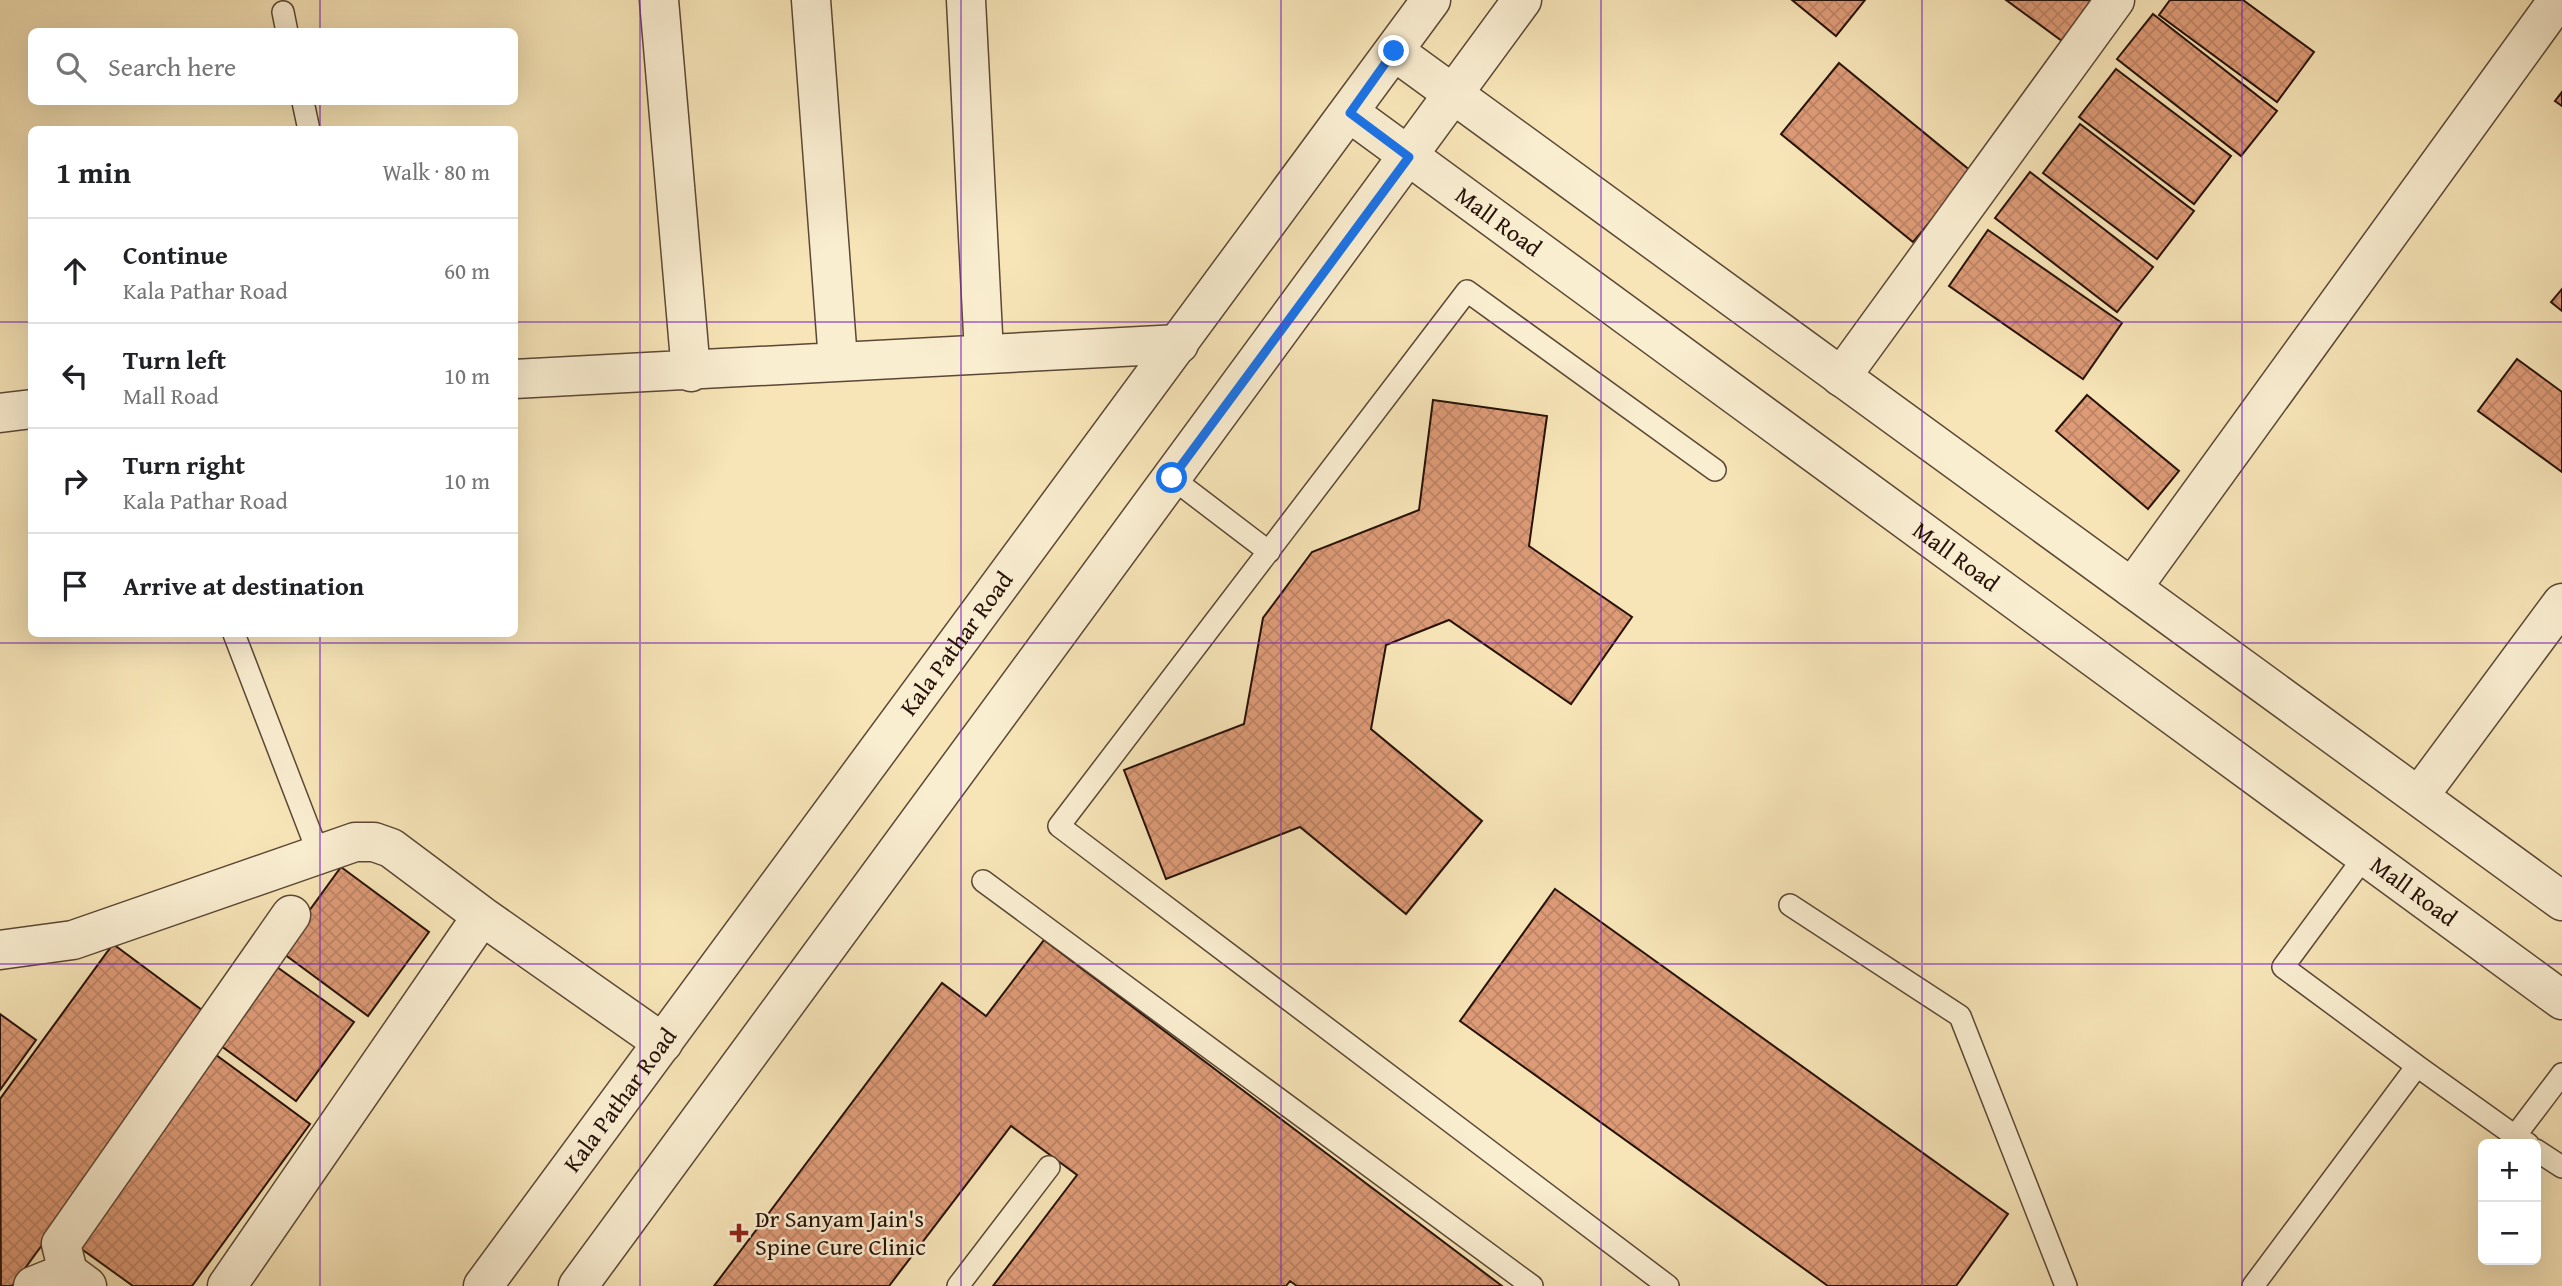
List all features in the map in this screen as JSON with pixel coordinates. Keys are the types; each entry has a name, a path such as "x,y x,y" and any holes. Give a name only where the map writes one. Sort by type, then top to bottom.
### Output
{"street":[{"path":"659,0 691,372"},
{"path":"811,0 838,361"},
{"path":"966,0 984,354"},
{"name":"Kala Pathar Road","path":"483,1286 1431,0"},
{"path":"578,1286 1522,0"},
{"path":"1842,377 2115,0"},
{"path":"2132,588 2558,0"},
{"path":"1394,51 2562,901"},
{"name":"Mall Road","path":"1350,113 2562,1000"},
{"path":"518,379 691,372 838,361 1179,344"},
{"path":"0,413 28,410"},
{"path":"2418,796 2562,603"},
{"path":"0,950 73,940 355,842 374,842 391,848 482,916 663,1043"},
{"path":"33,1286 78,1279 61,1244 291,915"},
{"path":"227,1286 482,916"}],"lane":[{"path":"304,105 308,126"},
{"path":"1668,1286 1059,826 1467,291 1715,470"},
{"path":"1172,478 1269,552"},
{"path":"235,637 319,855"},
{"path":"2365,856 2283,967 2520,1139"},
{"path":"983,881 1532,1286"},
{"path":"1790,905 1960,1016 2066,1286"},
{"path":"2253,1286 2417,1066"},
{"path":"2522,1139 2562,1074"},
{"path":"2541,1153 2562,1167"},
{"path":"958,1286 1049,1167"}],"building":[{"path":"1792,0 1865,0 1836,36"},
{"path":"2006,0 2093,0 2062,41"},
{"path":"2170,0 2243,0 2314,52 2277,102 2159,15"},
{"path":"2153,14 2277,111 2241,156 2117,59"},
{"path":"1839,63 1972,172 1913,242 1781,134"},
{"path":"2116,69 2231,156 2194,204 2079,117"},
{"path":"2562,92 2562,106 2555,101"},
{"path":"2080,124 2194,211 2157,259 2043,173"},
{"path":"2030,172 2153,267 2117,312 1995,218"},
{"path":"1988,230 2122,323 2083,379 1949,286"},
{"path":"2562,289 2562,311 2551,302"},
{"path":"2517,359 2562,392 2562,472 2478,411"},
{"path":"2087,395 2179,471 2148,509 2056,431"},
{"path":"1433,400 1547,416 1529,546 1632,617 1571,704 1449,620 1386,645 1371,729 1482,821 1406,914 1300,827 1166,879 1124,770 1244,724 1263,618 1312,552 1419,510"},
{"path":"341,867 429,932 368,1016 280,951"},
{"path":"1555,889 2008,1214 1956,1286 1828,1286 1460,1021"},
{"path":"1044,940 1502,1286 1297,1286 1290,1281 1286,1286 993,1286 1077,1175 1011,1126 889,1286 714,1286 942,983 986,1016"},
{"path":"113,944 210,1016 12,1286 1,1286 0,1099"},
{"path":"270,962 354,1022 296,1101 213,1040"},
{"path":"0,1014 36,1040 0,1090"},
{"path":"208,1049 310,1124 192,1286 133,1286 69,1240"}],"place":[{"name":"Dr Sanyam Jain's Spine Cure Clinic","path":"739,1233"}],"route":[{"path":"1172,478 1409,157 1350,113 1394,51"}]}
